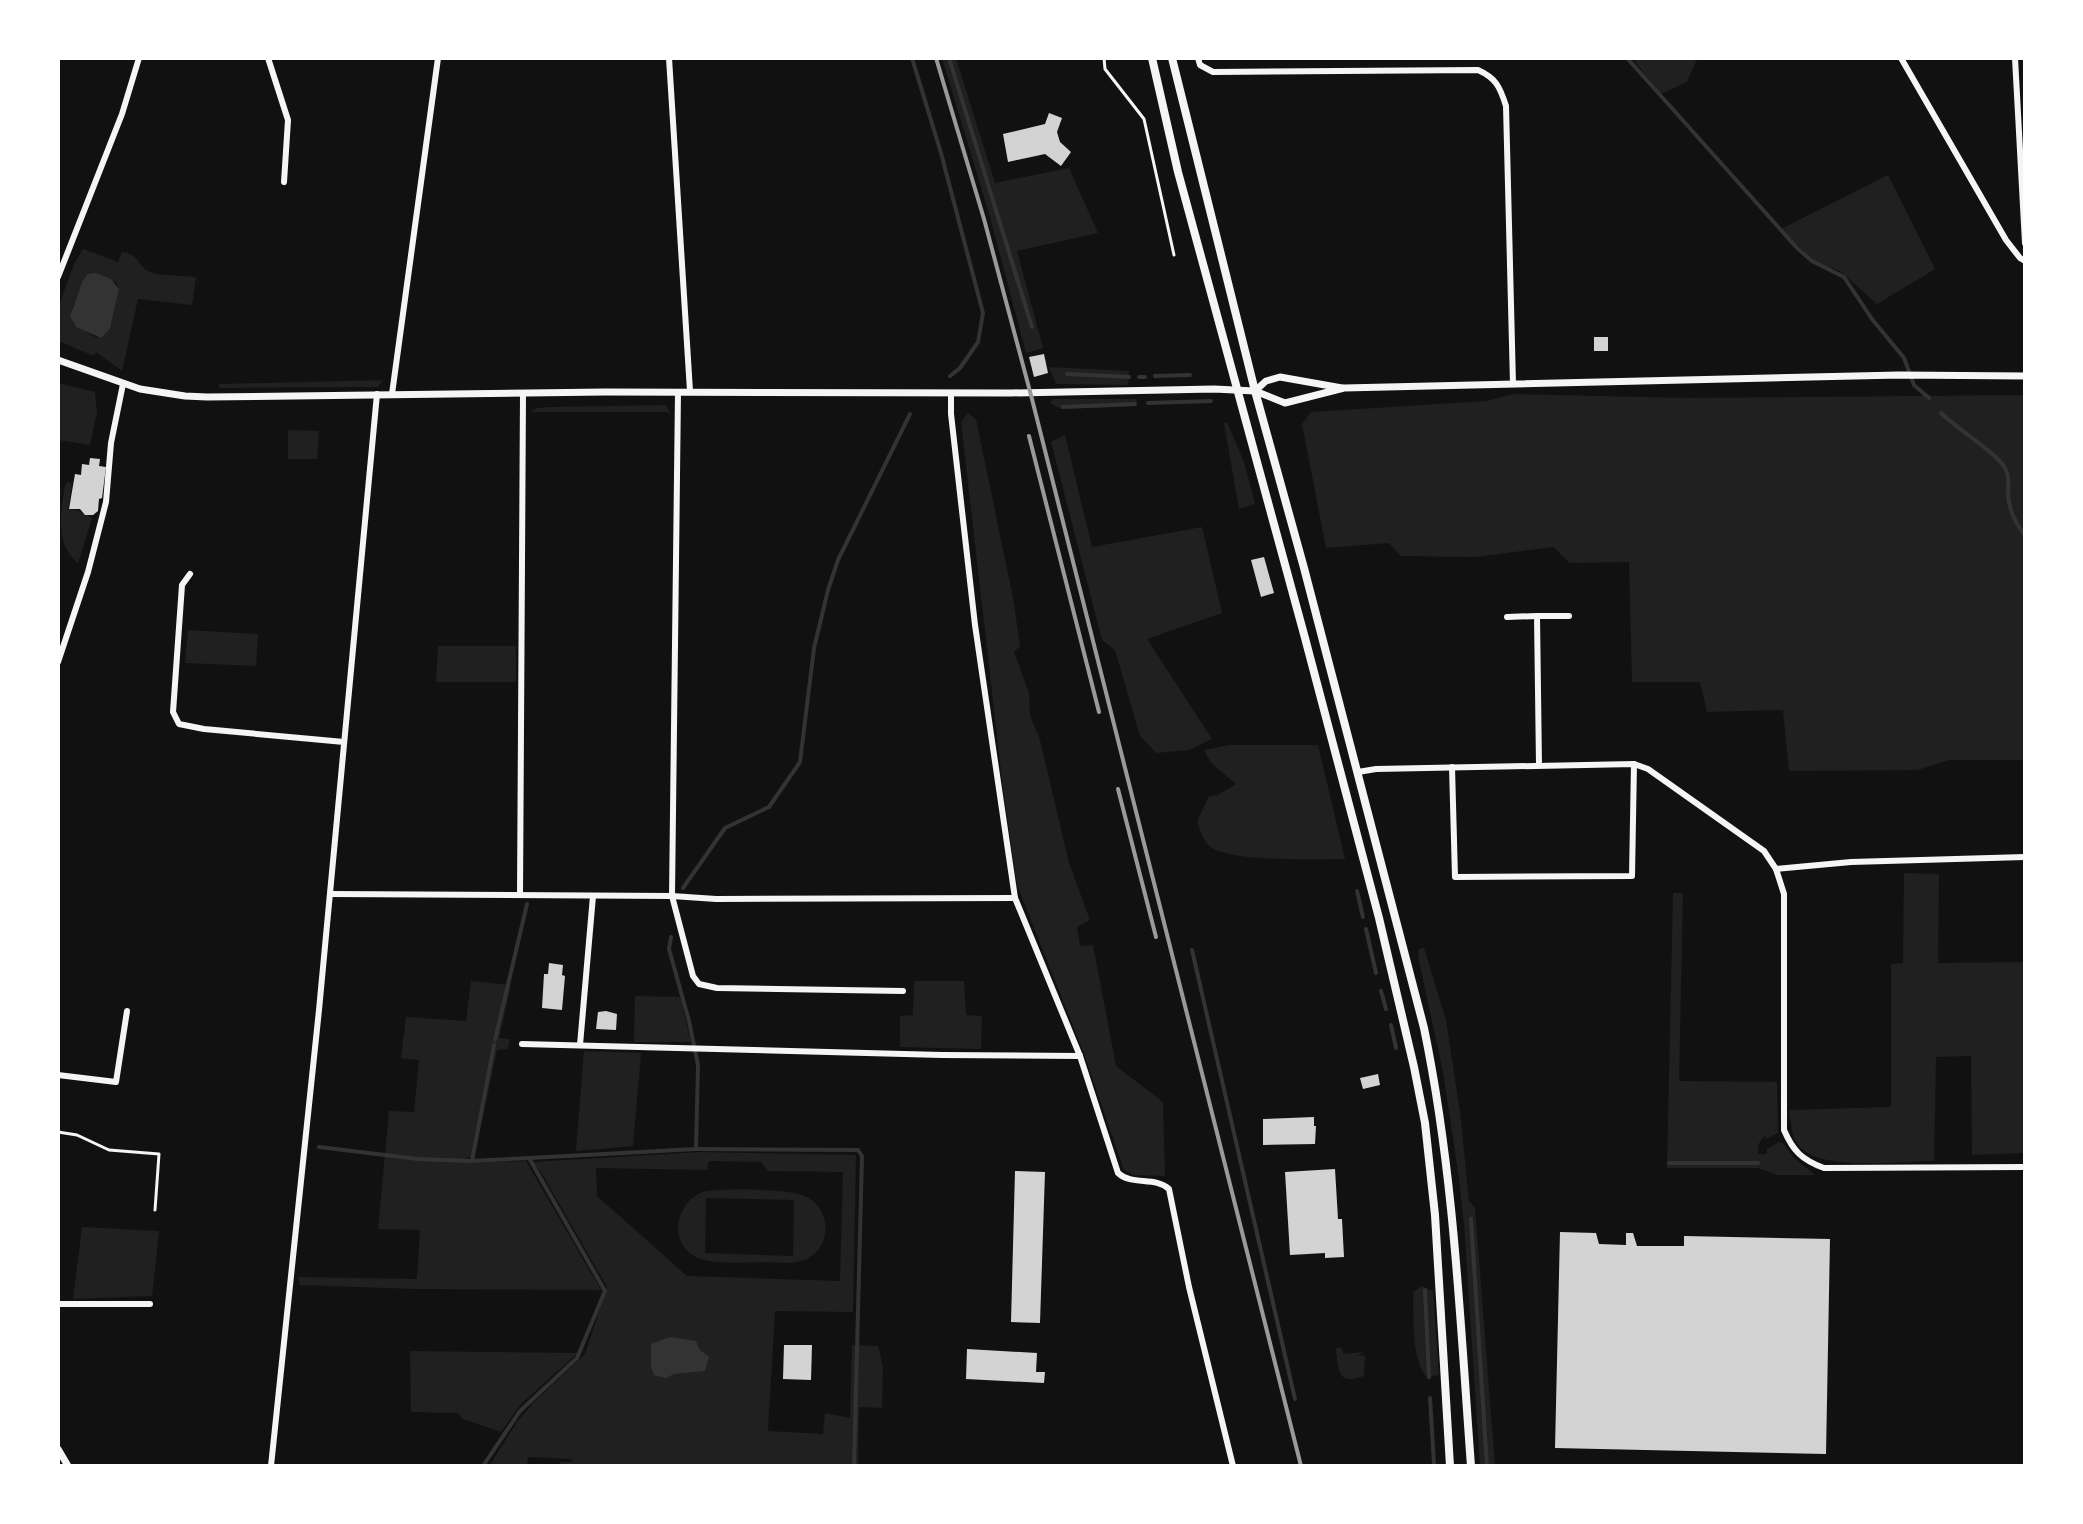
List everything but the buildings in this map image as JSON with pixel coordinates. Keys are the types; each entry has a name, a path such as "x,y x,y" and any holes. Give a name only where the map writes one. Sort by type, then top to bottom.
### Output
{"main road":[{"path":"1152,58 1178,172 1379,918 1414,1067 1425,1123 1435,1215 1450,1466"},
{"path":"1172,58 1255,391 1411,974 1439,1099 1451,1192 1471,1466"}],"street":[{"path":"58,277 122,114 139,58"},
{"path":"268,58 288,120 284,182"},
{"path":"392,394 438,58"},
{"path":"669,58 690,391"},
{"path":"1198,58 1200,65 1213,72 1478,70 1492,77 1506,106 1513,384"},
{"path":"1901,58 2006,240 2025,261"},
{"path":"2015,58 2025,243"},
{"path":"58,360 123,384 185,396 1236,390 1255,391 1285,403 1344,388"},
{"path":"1255,391 1266,381 1280,377 1344,388 1899,375 2025,376"},
{"path":"58,662 88,572 106,502 111,443 123,384"},
{"path":"678,392 672,896 693,976 706,987 903,991"},
{"path":"520,895 523,393"},
{"path":"951,393 974,618 1015,898 1080,1056 1118,1173 1124,1179 1163,1184 1169,1189 1189,1287 1233,1466"},
{"path":"271,1466 282,1383 377,394"},
{"path":"190,574 182,585 173,712 179,724 344,742"},
{"path":"1537,616 1539,765"},
{"path":"1507,617 1569,616"},
{"path":"1452,767 1455,877 1632,876 1634,764"},
{"path":"1358,772 1634,764 1648,769 1764,851 1776,869 1784,894 1784,1130 1791,1147 1810,1163 1824,1168 2025,1167"},
{"path":"1776,869 1851,862 2025,857"},
{"path":"330,894 672,896 716,899 1015,898"},
{"path":"580,1045 593,896"},
{"path":"58,1075 116,1082 127,1011"},
{"path":"522,1044 1080,1056"},
{"path":"58,1304 150,1304"},
{"path":"58,1449 68,1466"}],"lane":[{"path":"1104,58 1105,69 1144,119 1174,255"},
{"path":"58,1132 77,1135 109,1150 159,1154 155,1210"}],"shaded area":[{"path":"942,58 956,58 995,183 1069,168 1098,233 1017,251 1043,348 1026,353 990,217"},
{"path":"1632,58 1707,58 1697,59 1687,82 1661,94"},
{"path":"1888,175 1935,269 1877,304 1840,271 1815,262 1781,229"},
{"path":"83,249 118,262 122,252 132,255 144,269 153,273 196,277 192,305 138,299 122,371 96,352 94,356 58,341 58,308 74,264","holes":["82,282 116,282 119,289 110,330 97,338 73,324 72,308"]},
{"path":"96,273 111,279 119,289 110,329 101,338 76,327 70,316 82,282 88,274"},
{"path":"1049,367 1129,371 1128,385 1056,384"},
{"path":"383,380 378,387 219,388 219,384"},
{"path":"58,383 95,392 97,412 90,445 58,440"},
{"path":"1514,394 1687,398 2025,395 2025,760 1949,760 1918,770 1789,771 1783,710 1707,712 1700,682 1632,682 1629,562 1570,563 1553,547 1476,557 1401,556 1389,543 1326,548 1302,424 1311,412 1486,401"},
{"path":"1053,399 1137,401 1134,406 1061,409 1050,403"},
{"path":"666,405 671,415 667,412 530,412 549,407"},
{"path":"968,413 976,419 1013,598 1020,646 1014,652 1029,693 1030,715 1040,740 1069,863 1090,920 1077,927 1080,946 1093,945 1116,1066 1163,1102 1165,1176 1134,1175 1124,1170 1083,1051 1017,885 961,422"},
{"path":"1227,422 1244,462 1255,504 1239,509 1224,423"},
{"path":"288,430 319,431 317,459 288,459"},
{"path":"1065,435 1092,547 1202,527 1222,613 1147,639 1212,739 1189,750 1156,753 1140,736 1115,650 1102,640 1051,442"},
{"path":"68,482 72,483 68,509 92,518 78,563 70,555 62,537 62,505"},
{"path":"188,630 258,634 256,666 185,663"},
{"path":"438,646 516,646 516,682 436,682"},
{"path":"1230,745 1318,745 1345,859 1252,857 1218,851 1208,845 1197,822 1209,796 1218,795 1236,784 1211,763 1204,750"},
{"path":"1904,873 1939,874 1938,963 2025,962 2025,1153 1972,1155 1971,1056 1936,1057 1934,1161 1843,1162 1810,1154 1794,1138 1789,1110 1891,1107 1891,964 1903,963"},
{"path":"1673,893 1683,893 1679,1081 1777,1082 1778,1133 1766,1139 1765,1135 1758,1145 1758,1154 1767,1154 1767,1149 1783,1143 1794,1158 1815,1175 1777,1175 1758,1168 1667,1168"},
{"path":"1424,948 1446,1020 1469,1201 1475,1208 1495,1466 1480,1466 1464,1224 1443,1072 1419,961 1418,951"},
{"path":"471,981 511,985 499,1038 510,1039 508,1049 497,1050 474,1158 468,1157 466,1163 526,1161 601,1290 300,1285 298,1277 417,1279 420,1230 378,1229 389,1111 414,1112 419,1060 401,1058 406,1017 466,1021"},
{"path":"914,981 964,981 966,1015 982,1016 981,1049 900,1047 900,1016 913,1015"},
{"path":"635,996 680,997 691,1042 634,1042"},
{"path":"584,1051 641,1053 633,1146 576,1151"},
{"path":"700,1152 856,1155 853,1312 775,1311 768,1431 823,1434 825,1413 850,1418 852,1345 878,1346 883,1367 882,1408 859,1407 858,1466 560,1466 560,1462 571,1462 572,1459 528,1457 527,1466 489,1466 517,1422 534,1402 585,1354 607,1287 541,1172 532,1162","holes":["709,1161 761,1162 768,1171 843,1172 840,1281 687,1276 597,1196 596,1168 707,1170"]},
{"path":"742,1190 805,1196 819,1207 823,1215 823,1242 811,1256 796,1262 725,1263 701,1259 690,1253 679,1235 681,1213 695,1196 706,1191","holes":["706,1198 794,1200 793,1256 705,1253"]},
{"path":"82,1227 159,1231 152,1296 73,1299"},
{"path":"1422,1286 1433,1291 1439,1375 1427,1377 1418,1360 1414,1325 1413,1292"},
{"path":"670,1337 696,1341 700,1350 709,1357 705,1371 674,1374 666,1378 654,1375 651,1344"},
{"path":"1336,1348 1342,1348 1343,1354 1365,1352 1358,1355 1365,1356 1364,1376 1349,1379 1341,1374"},
{"path":"410,1351 578,1353 521,1404 501,1432 463,1419 458,1413 411,1412"}],"waterway":[{"path":"912,58 941,153 983,313 978,342 960,368 950,376"},
{"path":"949,58 1032,327"},
{"path":"1627,58 1797,248 1812,261 1844,277 1872,319 1904,358 1914,385 1929,398"},
{"path":"1067,374 1129,377"},
{"path":"1155,376 1190,375"},
{"path":"1139,377 1145,377"},
{"path":"1148,403 1211,401"},
{"path":"1063,407 1135,404"},
{"path":"1941,413 2002,464 2008,476 2011,511 2025,535"},
{"path":"683,888 725,828 769,807 800,762 814,648 828,590 838,560 910,414"},
{"path":"1357,891 1363,917"},
{"path":"495,1040 527,904"},
{"path":"1366,929 1376,973"},
{"path":"483,1466 520,1411 577,1358 605,1291 529,1158 696,1149 698,1065 669,949 671,937"},
{"path":"1192,950 1295,1399"},
{"path":"1381,991 1386,1009"},
{"path":"1391,1025 1396,1048"},
{"path":"472,1161 494,1045"},
{"path":"319,1147 418,1159 470,1161 529,1158"},
{"path":"696,1149 858,1150 862,1156 854,1466"},
{"path":"1669,1163 1758,1163"},
{"path":"1471,1219 1487,1466"},
{"path":"1425,1290 1429,1377"},
{"path":"1430,1398 1434,1464"}],"railway":[{"path":"936,58 984,219 1032,399 1301,1466"},
{"path":"1029,436 1099,712"},
{"path":"1118,789 1156,937"}]}
